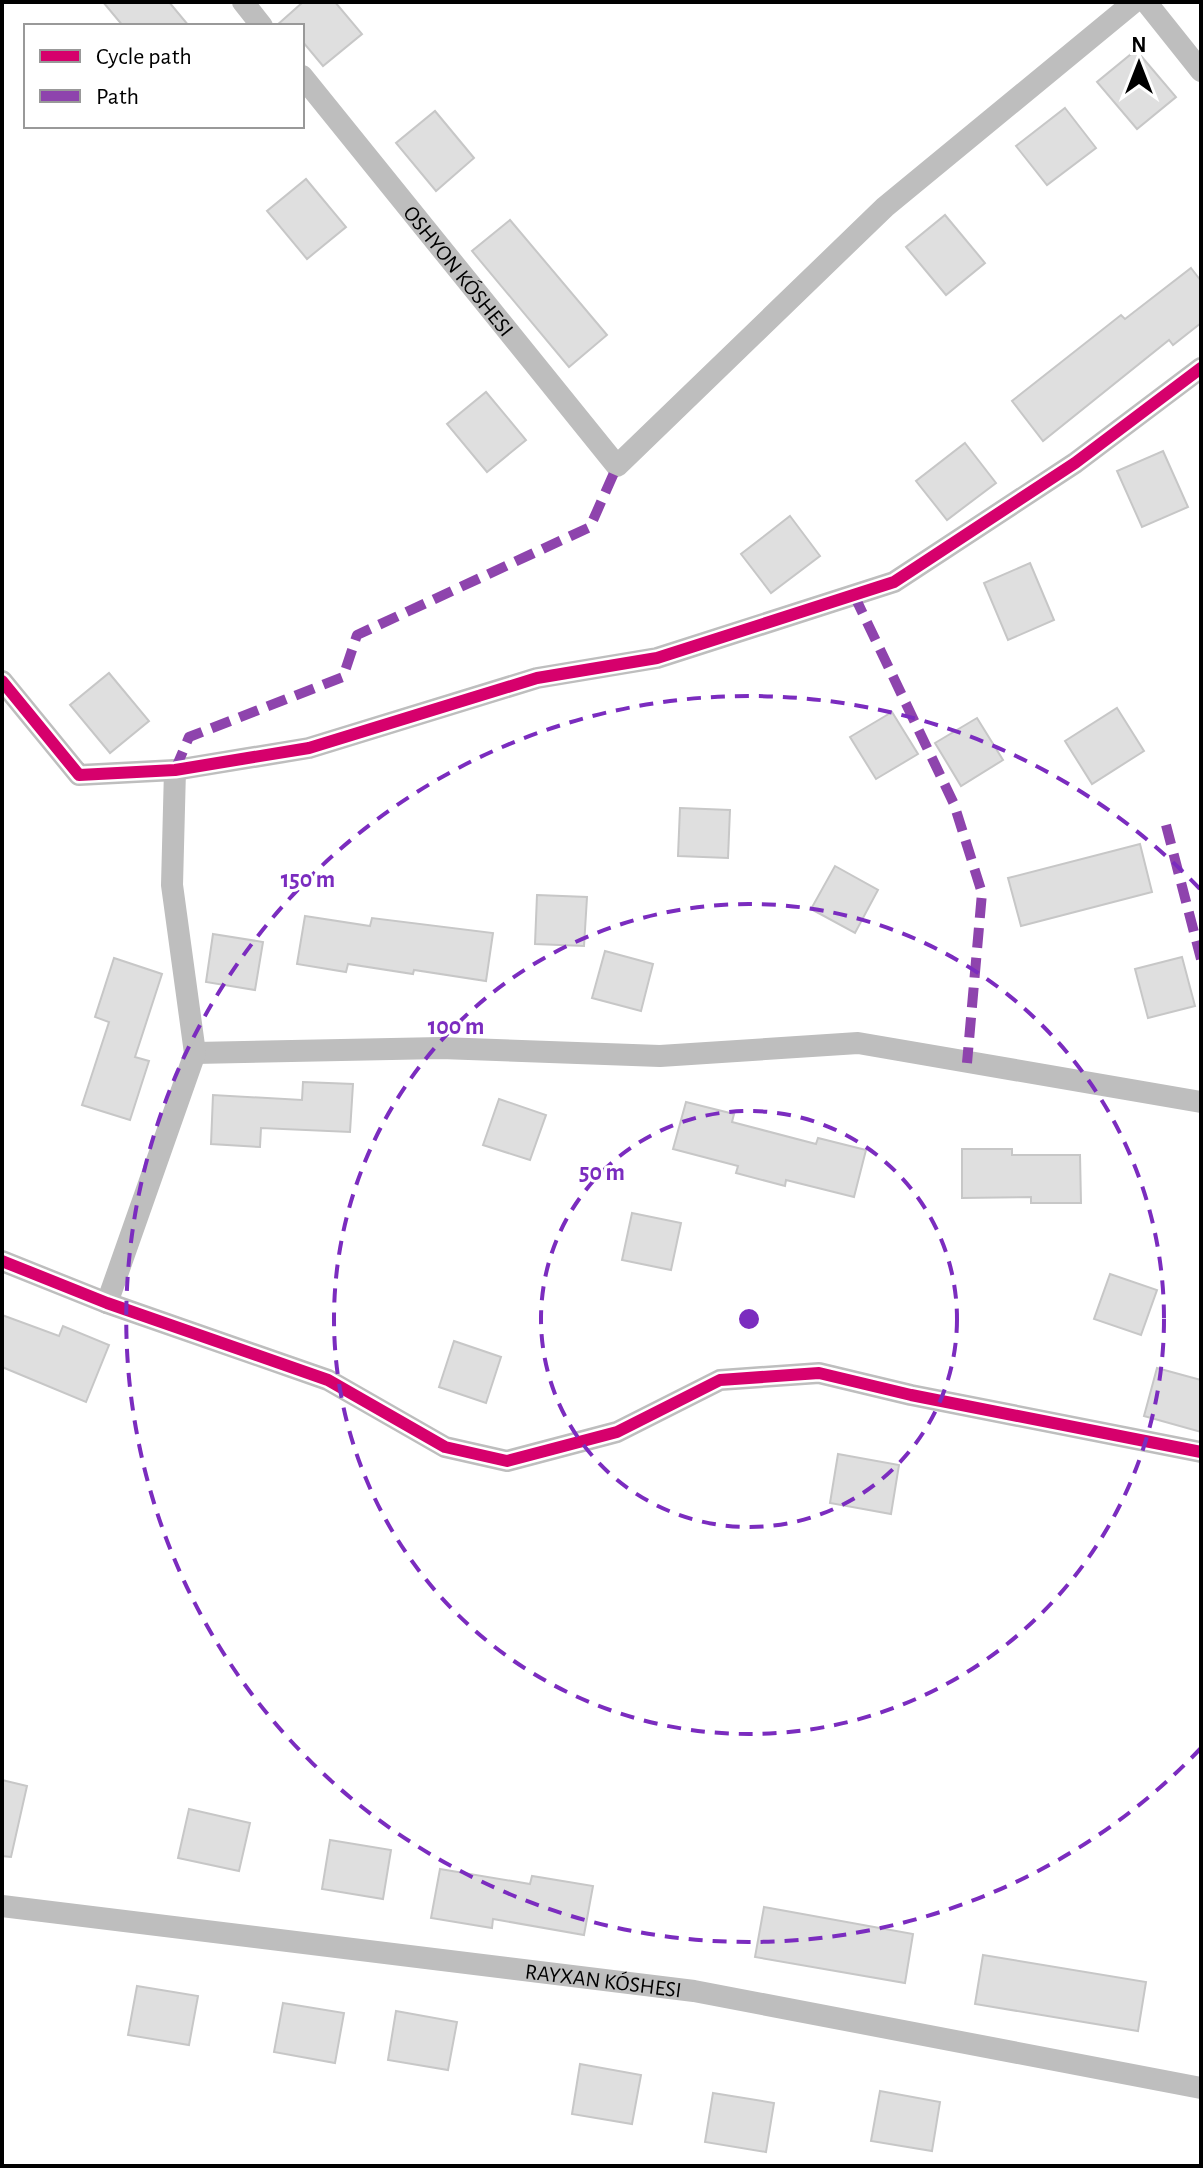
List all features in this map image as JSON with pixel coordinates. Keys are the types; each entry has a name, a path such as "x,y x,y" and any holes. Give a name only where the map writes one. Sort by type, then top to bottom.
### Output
{"street":[{"path":"243,2 260,24"},
{"name":"OSHYON KÓSHESI","path":"304,78 617,466 885,207 1134,2"},
{"path":"1146,2 1201,71"},
{"path":"2,681 79,775 175,770 309,748 537,678 657,658 894,582 1075,463 1201,368"},
{"path":"107,1303 195,1053 172,885 175,770"},
{"path":"195,1053 441,1048 660,1056 858,1043 1201,1102"},
{"path":"2,1261 107,1303 328,1380 445,1447 507,1461 617,1432 720,1380 819,1373 911,1395 1201,1452"},
{"name":"RAYXAN KÓSHESI","path":"2,1906 694,1991 1201,2088"}],"building":[{"path":"103,2 169,2 187,24 121,24"},
{"path":"303,2 335,2 362,34 323,66 304,43 304,24 278,24"},
{"path":"1136,50 1176,97 1137,129 1097,82"},
{"path":"1065,108 1096,148 1047,185 1016,146"},
{"path":"435,111 474,158 436,191 396,143"},
{"path":"306,179 346,227 307,259 267,211"},
{"path":"945,215 985,263 946,295 906,247"},
{"path":"510,220 607,335 569,367 472,251"},
{"path":"1191,268 1201,281 1201,323 1173,345 1169,340 1043,441 1012,401 1121,315 1125,319"},
{"path":"486,392 526,440 487,472 447,424"},
{"path":"965,443 996,483 947,520 916,481"},
{"path":"1163,451 1188,507 1142,527 1117,471"},
{"path":"790,516 820,556 771,593 741,554"},
{"path":"1030,563 1054,620 1008,640 984,583"},
{"path":"109,673 149,721 110,753 70,705"},
{"path":"1117,708 1144,751 1092,784 1065,741"},
{"path":"892,712 918,754 876,779 850,737"},
{"path":"977,718 1003,760 961,786 935,743"},
{"path":"680,808 730,810 728,858 678,856"},
{"path":"1140,844 1152,892 1021,926 1008,878"},
{"path":"835,866 878,890 855,933 811,909"},
{"path":"537,895 587,897 584,946 535,944"},
{"path":"305,916 370,926 372,918 493,933 486,981 348,964 346,972 297,964"},
{"path":"213,934 263,942 255,990 206,982"},
{"path":"605,951 653,964 641,1011 592,998"},
{"path":"1182,957 1195,1006 1148,1018 1135,969"},
{"path":"114,958 162,974 135,1057 149,1061 130,1120 82,1105 109,1022 95,1017"},
{"path":"303,1082 353,1084 350,1132 261,1128 260,1147 211,1144 213,1095 302,1100"},
{"path":"499,1099 546,1115 530,1160 483,1145"},
{"path":"686,1102 734,1114 732,1122 816,1144 818,1138 866,1150 854,1197 786,1180 785,1186 736,1173 738,1166 673,1149"},
{"path":"962,1149 1012,1149 1012,1155 1080,1155 1081,1203 1031,1203 1031,1197 962,1198"},
{"path":"632,1213 681,1223 671,1270 622,1260"},
{"path":"1110,1274 1157,1290 1141,1335 1094,1319"},
{"path":"2,1315 59,1336 63,1326 109,1345 86,1402 2,1367"},
{"path":"454,1341 501,1357 486,1403 439,1387"},
{"path":"1157,1368 1201,1380 1201,1432 1144,1416"},
{"path":"838,1454 899,1465 891,1514 830,1503"},
{"path":"2,1780 27,1786 11,1857 2,1856"},
{"path":"189,1809 250,1823 239,1871 178,1858"},
{"path":"330,1840 391,1850 383,1899 322,1889"},
{"path":"440,1869 530,1884 532,1876 593,1886 584,1935 493,1919 492,1928 431,1918"},
{"path":"764,1907 913,1934 905,1983 755,1957"},
{"path":"983,1955 1146,1982 1138,2031 975,2004"},
{"path":"137,1986 198,1996 189,2045 128,2035"},
{"path":"283,2003 344,2013 335,2063 274,2052"},
{"path":"396,2011 457,2022 448,2070 388,2060"},
{"path":"580,2064 641,2075 632,2124 572,2114"},
{"path":"880,2091 940,2102 932,2151 871,2141"},
{"path":"713,2093 774,2103 766,2152 705,2142"}],"marked path":[{"path":"175,770 189,737 343,677 357,635 590,527 617,466"},
{"path":"854,595 954,804 982,893 967,1063"},
{"path":"1166,825 1201,959"}],"cycle path":[{"path":"2,681 79,775 175,770 309,748 537,678 657,658 894,582 1075,463 1201,368"},
{"path":"2,1261 107,1303 328,1380 445,1447 507,1461 617,1432 720,1380 819,1373 911,1395 1201,1452"}]}
